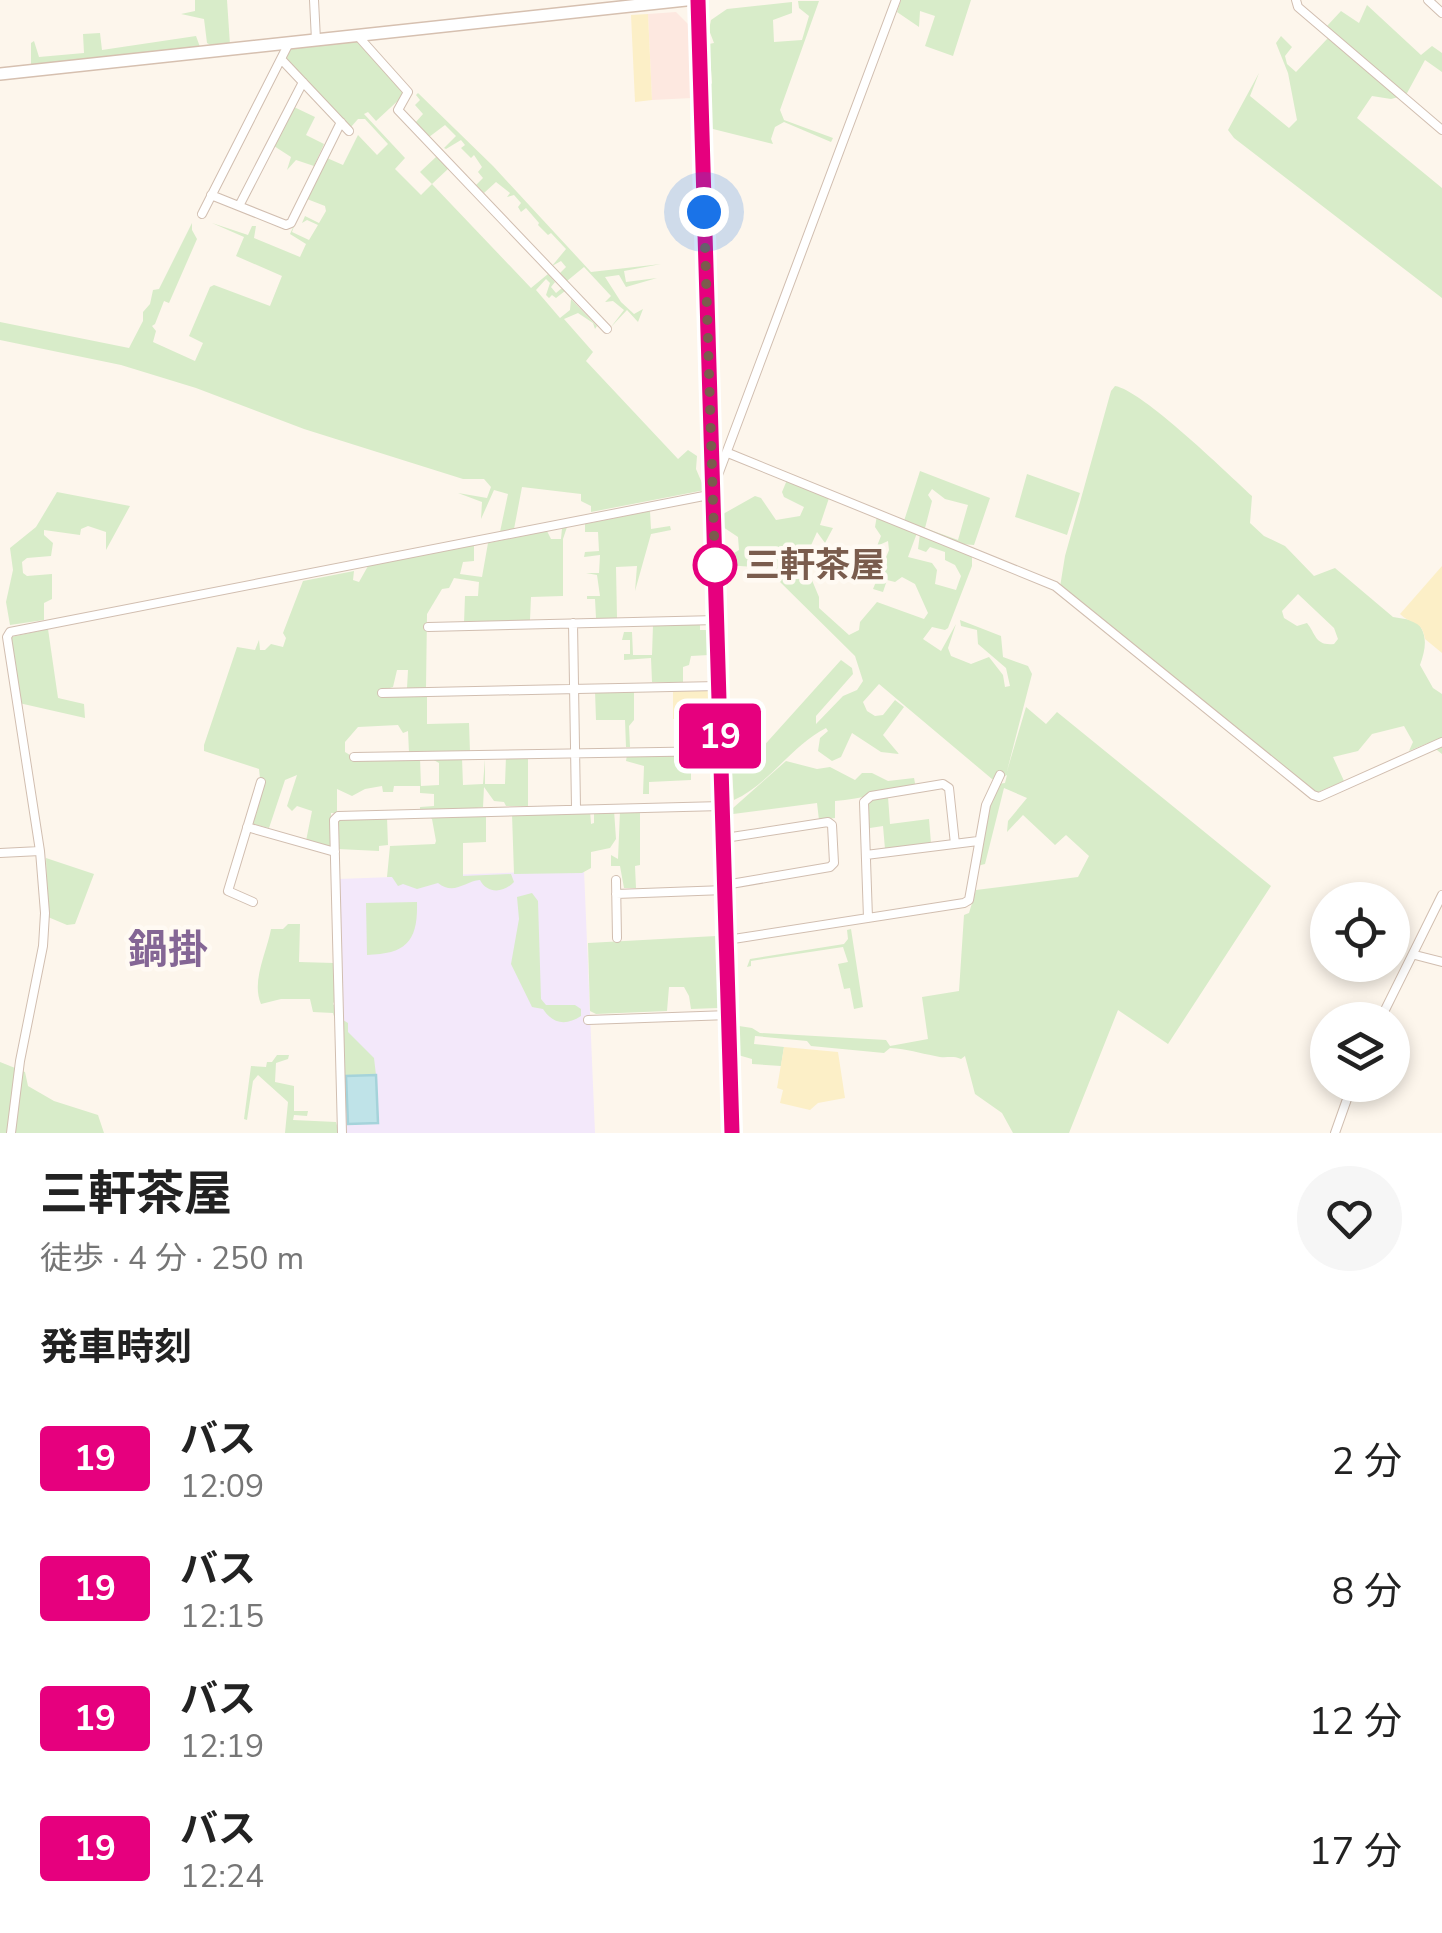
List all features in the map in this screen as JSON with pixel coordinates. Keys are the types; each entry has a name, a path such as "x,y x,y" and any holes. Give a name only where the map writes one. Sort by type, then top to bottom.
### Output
{"main road":[{"path":"698,0 732,1133"}],"street":[{"path":"314,0 316,40"},
{"path":"0,74 618,4 686,0"},
{"path":"11,1133 20,1061 43,946 45,913 40,851 7,637 10,632 714,491 896,0"},
{"path":"1296,0 1298,7 1442,130"},
{"path":"1428,0 1442,13"},
{"path":"357,35 408,92 398,110 607,329"},
{"path":"202,214 289,42"},
{"path":"280,59 349,131"},
{"path":"239,206 303,82"},
{"path":"211,195 286,224 290,222 341,122"},
{"path":"728,453 1055,586 1156,664 1312,795 1320,797 1442,742"},
{"path":"428,627 717,620"},
{"path":"573,623 576,808"},
{"path":"382,693 718,686"},
{"path":"354,757 720,750"},
{"path":"727,940 969,900 978,841 990,794 1000,775"},
{"path":"252,902 228,891 261,782"},
{"path":"868,918 864,802 871,796 943,784 949,788 956,844"},
{"path":"342,1133 334,820 338,816 722,806"},
{"path":"616,894 725,888 830,868 834,863 832,825 828,822 723,838"},
{"path":"247,827 335,852"},
{"path":"866,855 978,841"},
{"path":"0,853 40,851"},
{"path":"616,880 617,938"},
{"path":"1390,1002 1442,895"},
{"path":"1415,954 1442,962"},
{"path":"588,1020 729,1015"},
{"path":"1335,1133 1346,1102"}],"shaded area":[{"path":"676,12 689,25 692,98 652,100 648,14"},
{"path":"584,870 595,1133 345,1133 338,879"}],"green space":[{"path":"195,0 227,0 230,45 214,47 207,43 204,19 181,14 195,11"},
{"path":"901,0 971,0 953,56 925,46 935,16 920,11 919,27 897,12"},
{"path":"798,1 819,1 780,110 784,120 833,138 831,142 784,122 775,127 773,144 709,128 709,44 714,43 709,30 711,20 727,9 792,2 792,13 773,20 774,42 802,40 809,16 799,8"},
{"path":"1367,5 1421,55 1432,46 1442,53 1442,72 1425,60 1406,95 1391,99 1372,96 1357,118 1442,188 1442,298 1228,130 1259,73 1250,96 1289,128 1297,120 1288,73 1276,43 1281,36 1292,47 1285,56 1296,72 1328,38 1346,52 1327,26 1341,11 1359,23"},
{"path":"100,33 102,50 196,36 200,47 31,65 34,41 39,57 84,53 83,34"},
{"path":"356,41 403,90 403,96 376,121 368,112 364,114 405,158 395,169 421,195 432,184 531,288 548,274 555,282 551,287 556,293 562,288 565,291 549,298 546,295 550,283 546,279 536,290 560,318 570,310 571,299 597,326 595,329 578,313 564,319 593,352 586,361 678,459 688,450 697,456 696,469 705,490 591,512 591,506 581,501 581,494 522,487 514,529 500,532 508,494 494,490 481,519 482,502 458,493 487,498 491,487 484,479 463,479 121,365 0,340 0,322 129,348 153,290 159,289 192,223 197,239 169,303 164,301 152,326 156,331 153,342 195,361 203,343 189,336 214,285 270,306 282,276 236,256 244,237 212,223 248,235 256,226 254,238 300,257 306,244 290,234 296,221 292,232 309,240 318,225 307,220 302,223 305,216 319,223 326,211 325,206 307,199 327,158 343,165 358,135 377,155 388,144 365,119 358,119 351,127 285,59 292,47"},
{"path":"418,93 493,166 591,272 661,264 624,271 626,282 657,278 626,287 619,275 605,277 634,314 643,309 638,322 627,310 611,327 624,310 613,301 605,302 611,296 584,267 567,281 560,273 566,267 561,261 552,266 566,249 538,225 526,208 521,212 521,203 514,195 507,197 510,193 496,182 484,193 476,185 483,178 478,172 482,167 474,155 471,158 461,148 465,145 461,140 444,148 456,136 445,125 429,137 415,123 423,114 415,105 420,100"},
{"path":"294,107 315,117 306,135 324,144 314,166 296,160 287,170 291,157 274,146"},
{"path":"437,156 449,168 432,184 420,172"},
{"path":"1115,386 1128,391 1205,452 1252,496 1250,523 1264,536 1285,546 1314,576 1335,568 1393,617 1417,621 1425,642 1420,665 1433,688 1442,694 1442,754 1428,743 1409,751 1413,742 1404,726 1372,734 1358,751 1333,757 1344,781 1316,793 1060,587","holes":["1298,594 1334,628 1338,639 1334,644 1323,643 1307,623 1297,626 1284,618 1282,611"]},
{"path":"920,471 990,498 974,545 960,544 904,521","holes":["932,489 945,499 968,505 958,540 925,528"]},
{"path":"1027,474 1080,493 1067,535 1015,517"},
{"path":"787,480 829,498 820,525 833,528 825,543 817,532 804,561 819,597 819,608 849,635 859,630 860,622 877,602 924,619 928,613 915,584 902,577 895,582 887,580 883,592 873,589 889,550 888,541 877,546 881,536 875,527 877,515 917,533 908,557 932,563 937,570 935,584 956,590 961,576 955,565 945,560 945,552 930,547 926,552 918,549 920,534 972,556 972,566 948,628 932,627 923,639 941,651 956,624 948,648 951,656 971,664 989,657 1003,675 1005,687 1010,686 1006,668 978,644 977,630 961,626 960,620 1001,636 1003,657 1028,666 1032,674 1007,771 1026,707 1046,724 1057,712 1271,886 1168,1044 1118,1010 1069,1133 1013,1133 1002,1113 975,1094 965,1056 939,1057 890,1048 884,1053 755,1036 754,1044 784,1047 781,1066 752,1064 752,1059 738,1055 739,1026 760,1033 886,1040 890,1046 928,1039 922,997 959,991 964,915 969,913 976,890 1078,877 1089,856 1066,835 1055,845 1023,815 1007,832 1008,821 1027,798 1004,788 985,864 977,866 992,797 1007,775 992,779 879,684 863,702 875,716 883,715 895,700 904,707 883,735 899,754 881,752 852,733 841,757 832,761 818,751 826,728 734,800 732,773 741,771 841,660 852,668 853,674 816,716 816,724 863,681 855,656 777,579 754,567 726,565 729,556 739,550 738,537 723,527 723,514 755,496 761,498 776,520 800,516 804,507 784,497 782,492"},
{"path":"57,492 130,506 106,550 106,532 88,526 81,529 80,535 44,530 53,543 51,556 27,558 22,562 23,573 52,574 52,599 44,603 44,620 10,625 6,602 13,570 10,548 36,527"},
{"path":"650,511 651,529 670,526 671,530 651,534 635,591 637,566 616,567 617,618 596,618 595,599 587,596 600,596 597,575 586,573 599,573 600,555 584,557 585,552 599,551 598,532 585,532 585,524"},
{"path":"567,527 563,539 563,596 531,597 530,620 464,623 465,596 478,596 479,582 454,578 427,614 426,688 407,688 408,670 397,670 393,687 383,690 427,695 427,724 469,723 470,752 409,753 408,731 403,733 398,725 358,727 345,742 345,752 355,758 420,758 421,786 439,785 439,763 432,759 462,758 463,785 483,784 485,759 485,784 505,784 506,756 528,756 528,806 506,806 494,801 484,787 483,807 438,814 486,814 486,842 463,843 463,876 511,874 514,882 496,890 487,888 480,880 454,888 438,883 417,889 398,886 392,877 387,877 390,846 435,844 432,819 420,811 420,807 434,806 434,794 420,793 420,786 394,786 393,792 383,792 382,786 352,796 337,789 337,813 331,813 328,848 306,841 312,811 297,806 292,811 287,806 297,775 285,780 269,828 253,824 261,788 259,769 204,751 204,745 237,647 255,650 259,640 260,650 271,644 283,647 283,633 303,581 354,571 353,580 359,582 368,566 474,545 474,561 463,562 460,574 482,577 488,543 547,531 551,539 561,539 562,528"},
{"path":"700,624 700,630 709,630 709,655 691,656 689,665 683,667 683,682 652,682 651,658 624,660 624,654 630,654 630,640 622,640 624,632 632,632 633,655 652,655 653,625"},
{"path":"48,629 58,698 84,704 85,718 19,703 8,641"},
{"path":"634,690 634,720 629,726 630,747 626,747 625,720 596,720 595,691"},
{"path":"691,754 691,780 649,782 649,794 643,794 644,766 626,761 627,755"},
{"path":"786,761 817,769 830,767 855,780 862,773 872,773 888,781 914,778 915,783 914,787 835,801 835,818 819,820 817,803 733,814 733,808"},
{"path":"888,797 890,824 929,819 931,843 885,849 883,826 870,828 869,834 868,804"},
{"path":"590,810 591,824 594,811 614,810 616,839 610,848 591,852 591,868 582,873 514,874 512,814"},
{"path":"620,811 640,811 636,888 624,888 620,866 611,866 611,855 618,859"},
{"path":"387,817 388,845 379,846 379,851 338,849 337,822"},
{"path":"46,858 94,874 75,924 48,917"},
{"path":"532,893 538,901 541,999 546,1005 575,1005 581,1009 581,1016 570,1021 560,1022 543,1009 532,1007 511,964 519,919 517,897"},
{"path":"417,902 415,927 407,943 392,952 367,955 366,903"},
{"path":"288,924 300,924 299,962 334,963 337,1026 333,1013 313,1012 310,999 261,1004 259,976 271,929 283,929"},
{"path":"851,929 863,1007 854,1009 850,988 844,989 838,964 848,962 843,947 751,961 747,967 750,959 844,944 847,930"},
{"path":"716,936 721,1005 718,1008 691,1009 684,987 669,987 667,1011 590,1011 588,943"},
{"path":"343,1020 348,1023 348,1032 374,1058 376,1075 345,1076"},
{"path":"277,1055 289,1055 276,1063 275,1082 294,1086 294,1111 308,1111 307,1116 294,1115 293,1120 336,1122 339,1133 285,1133 288,1102 258,1075 253,1081 247,1120 244,1119 251,1066 266,1067"},
{"path":"0,1062 25,1072 28,1086 54,1101 98,1115 104,1133 0,1133"}],"sand":[{"path":"648,14 652,100 635,102 631,15"},
{"path":"1442,566 1442,653 1425,639 1419,625 1400,614"},
{"path":"710,690 711,718 673,719 673,691"},
{"path":"784,1047 838,1052 845,1098 818,1103 810,1110 780,1103 783,1090 777,1088"}],"water":[{"path":"376,1075 378,1123 348,1124 346,1076"}],"bus line":[{"name":"19","path":"698,0 732,1133"}],"place":[{"name":"三軒茶屋","path":"715,565"}],"district":[{"name":"鍋掛","path":"168,949"}],"route":[{"path":"704,212 715,565"}]}
